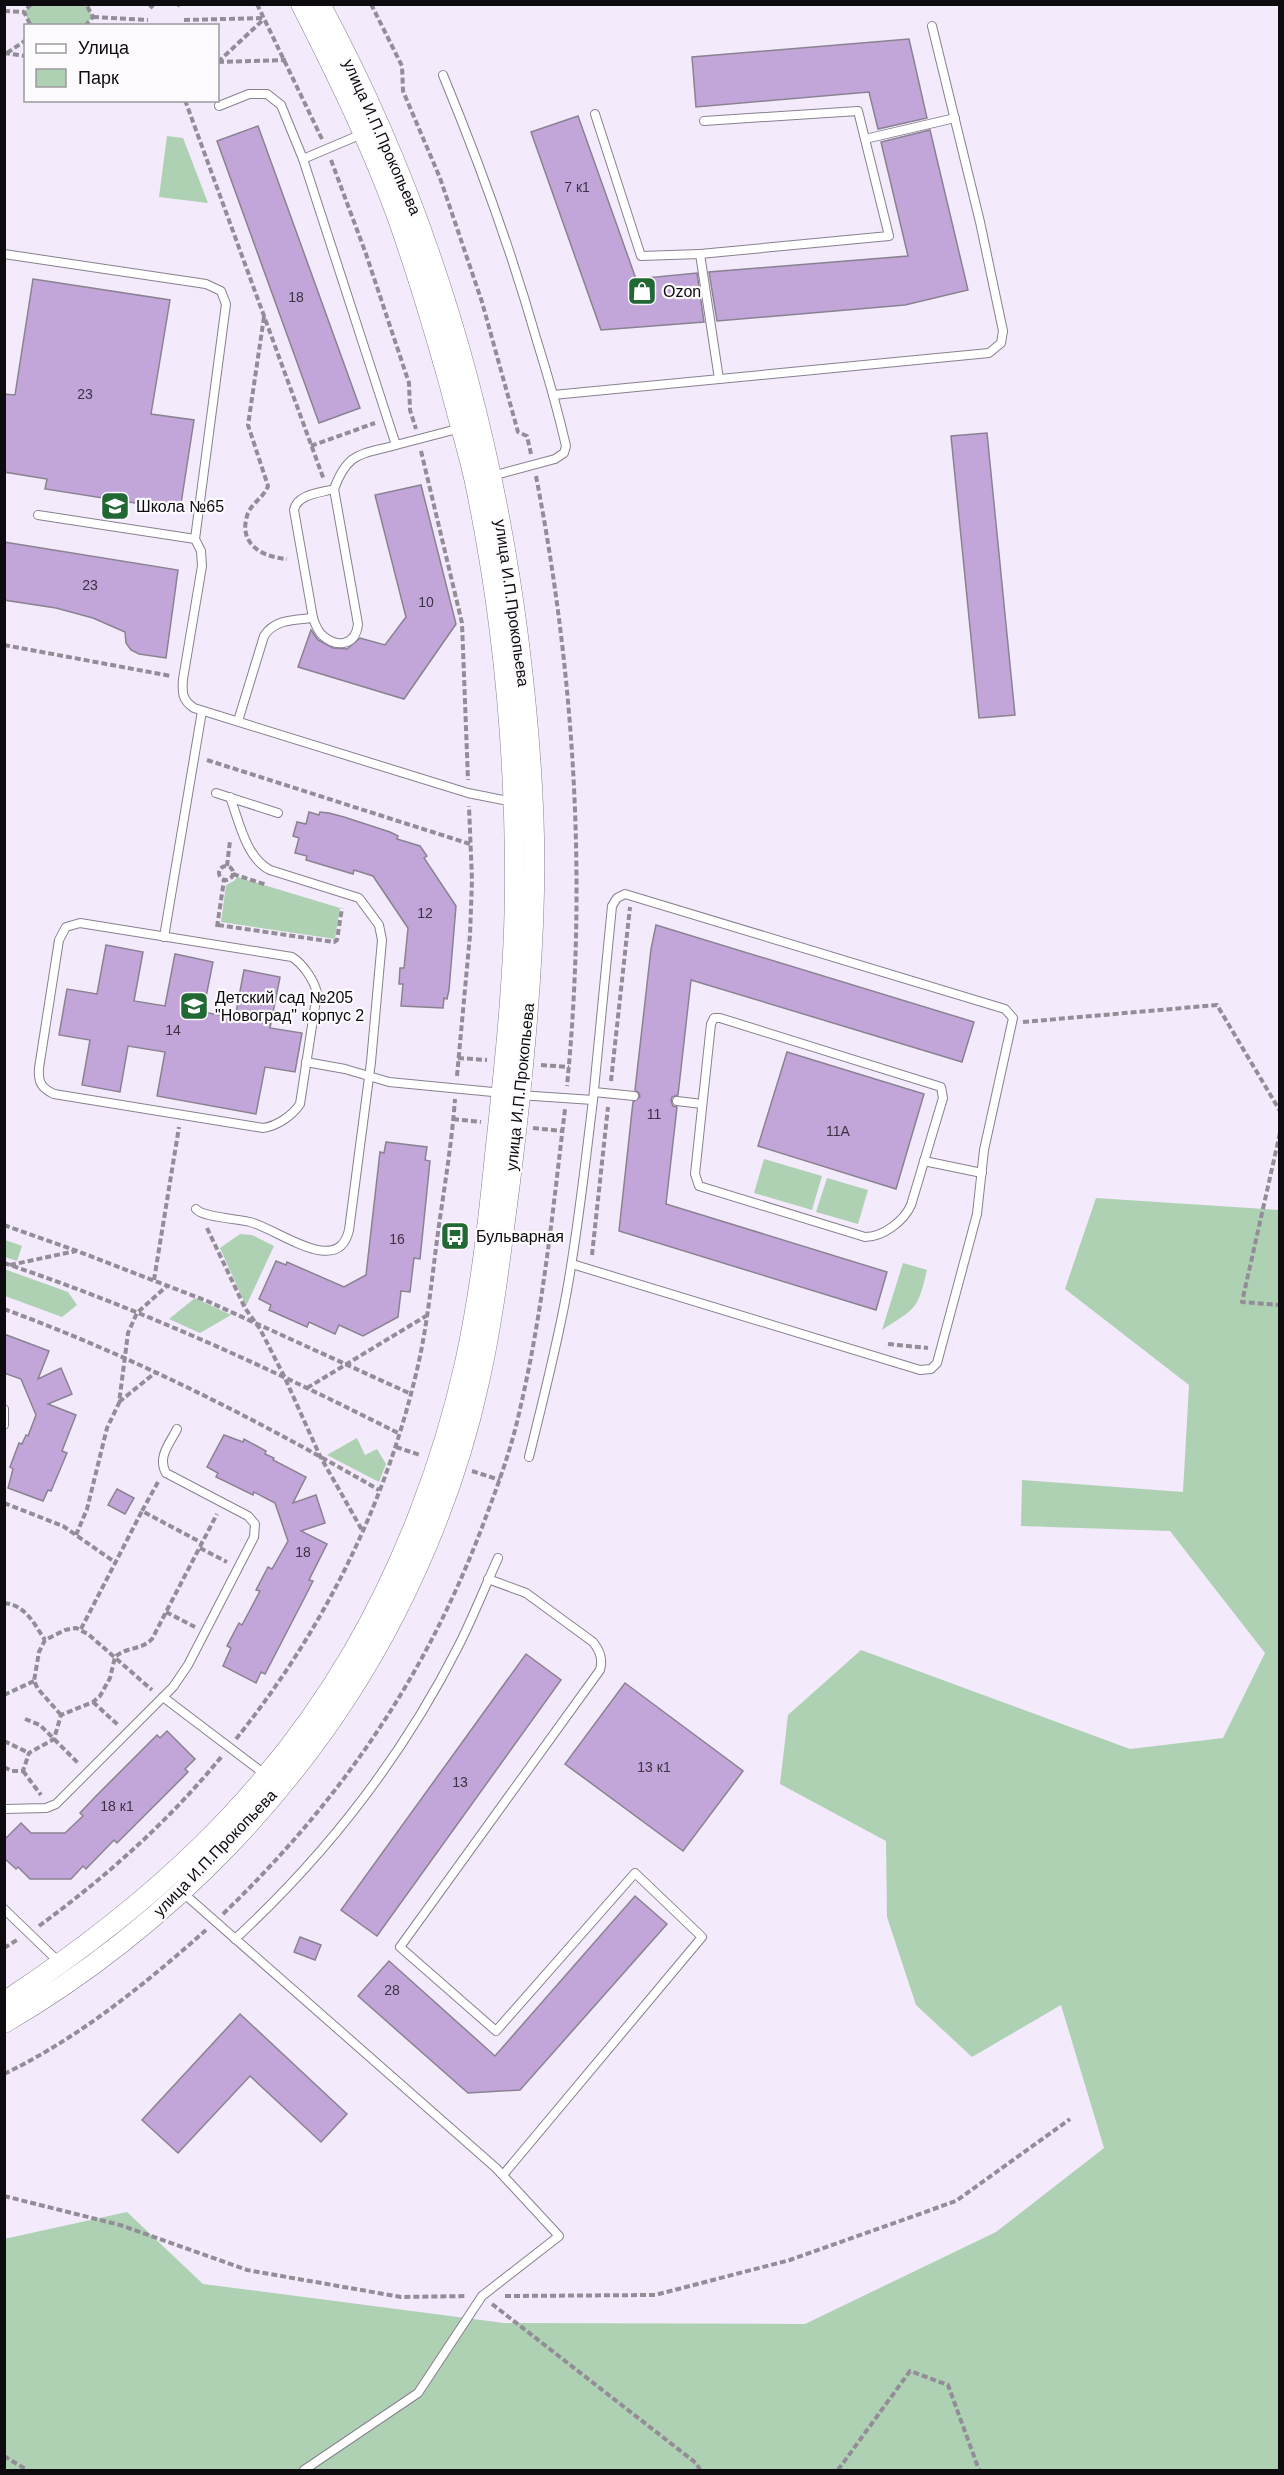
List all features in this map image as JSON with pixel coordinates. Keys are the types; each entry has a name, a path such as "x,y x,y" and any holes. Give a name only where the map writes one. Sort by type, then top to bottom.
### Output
{"street":[{"name":"улица И.П.Прокопьева","path":"301,4 357,98"},
{"name":"улица И.П.Прокопьева","path":"4,2002 135,1933 182,1892 253,1819 274,1780 354,1650 399,1559 439,1461 465,1363 512,1094 515,882 523,803 492,578 483,478 470,426 396,212 371,129 320,4"},
{"name":"улица И.П.Прокопьева","path":"4,2023 68,1970 274,1780"}],"lane":[{"path":"553,395 989,353 997,348 1003,331 981,222 932,26"},
{"path":"443,75 504,236 553,395 566,446 564,453 555,459 483,478"},
{"path":"219,106 249,94 267,94 281,105 303,159 396,445"},
{"path":"595,114 640,256 700,254 889,236 858,111 704,121"},
{"path":"865,139 955,118"},
{"path":"303,159 371,129"},
{"path":"4,254 206,284 221,291 226,304 195,539 201,552 202,566 183,679 182,693 185,702 202,711 468,793 523,803"},
{"path":"700,254 719,379"},
{"path":"331,490 301,498 296,502 294,510 313,618 320,634 330,641 345,643 357,634 358,624 331,490 341,471 352,457 470,426"},
{"path":"38,515 195,539"},
{"path":"238,721 264,636 270,627 278,622 313,618"},
{"path":"164,937 202,711"},
{"path":"216,793 278,813"},
{"path":"199,1211 255,1224 318,1251 330,1252 343,1245 349,1230 382,940 379,925 365,904 356,896 270,870 260,864 253,854 230,797"},
{"path":"529,1457 551,1370 572,1264 593,1096 612,906 619,896 631,894 1012,1014 1013,1023 986,1142 977,1214 937,1363 926,1371 572,1264"},
{"path":"80,923 215,945 292,957 297,960 315,984 317,993 300,1104 294,1113 271,1127 263,1128 54,1094 41,1086 38,1079 62,933 73,924 80,923"},
{"path":"720,1018 941,1087 944,1098 906,1214 878,1235 861,1236 699,1186 694,1174 702,1104 711,1021 720,1018"},
{"path":"306,1062 345,1069 394,1083 512,1094 634,1096"},
{"path":"677,1101 702,1104"},
{"path":"924,1161 982,1173"},
{"path":"4,1409 4,1425"},
{"path":"4,1809 50,1807 59,1801 163,1698 184,1673 254,1537 255,1524 248,1516 164,1470 163,1456 177,1429"},
{"path":"235,1939 294,1881 326,1845 385,1769 440,1679 498,1558"},
{"path":"488,1579 526,1593 593,1642 600,1653 600,1670 400,1947 496,2031 635,1873 702,1937 504,2175"},
{"path":"163,1698 274,1780"},
{"path":"182,1892 504,2175 559,2236 482,2296 418,2392 304,2470"},
{"path":"4,1909 68,1970"}],"path":[{"path":"24,12 31,4"},
{"path":"86,4 93,17"},
{"path":"148,4 153,8"},
{"path":"257,4 286,60 323,142"},
{"path":"371,4 402,66 403,91 440,178 482,302 518,432 527,436 532,460"},
{"path":"4,11 24,12"},
{"path":"24,12 30,24"},
{"path":"93,17 148,20"},
{"path":"87,24 93,17"},
{"path":"184,20 264,18"},
{"path":"219,61 264,18"},
{"path":"6,53 24,41"},
{"path":"6,53 24,56"},
{"path":"219,62 286,60"},
{"path":"186,102 311,446 331,490"},
{"path":"330,156 409,383 410,410 416,430"},
{"path":"264,316 248,425 268,486 249,512 247,535 251,544 265,556 287,559"},
{"path":"311,446 387,418"},
{"path":"421,448 462,623 468,784"},
{"path":"537,477 555,578 568,705 575,816 578,933 575,1009 567,1089"},
{"path":"4,645 183,679"},
{"path":"195,756 470,844"},
{"path":"456,1081 470,935 469,803"},
{"path":"224,880 219,875 220,869 230,867 233,874 277,888"},
{"path":"224,880 230,879 233,874"},
{"path":"215,945 224,880"},
{"path":"592,1256 631,894"},
{"path":"334,905 347,909"},
{"path":"218,925 334,942 337,940 342,908"},
{"path":"1013,1023 1217,1005 1280,1111"},
{"path":"458,1058 494,1061"},
{"path":"534,1064 569,1067"},
{"path":"236,1738 275,1688 310,1635 339,1583 380,1490 396,1447 411,1394 427,1315 455,1098"},
{"path":"220,1917 260,1879 354,1769 393,1711 441,1624 462,1577 500,1480 529,1370 565,1106"},
{"path":"154,1280 181,1114"},
{"path":"453,1119 485,1122"},
{"path":"528,1127 562,1131"},
{"path":"1280,1133 1242,1302 1280,1305"},
{"path":"199,1211 234,1286 284,1376 320,1456 362,1530"},
{"path":"4,1226 154,1280 254,1322 411,1394"},
{"path":"6,1264 77,1251"},
{"path":"6,1264 137,1313 284,1376 400,1434"},
{"path":"76,1535 87,1509 107,1428 119,1402 128,1333 137,1313 168,1286"},
{"path":"4,1309 156,1372 320,1456 380,1490"},
{"path":"307,1388 427,1315"},
{"path":"119,1402 156,1372"},
{"path":"396,1447 430,1458"},
{"path":"81,1629 164,1470"},
{"path":"468,1470 500,1480"},
{"path":"4,1503 63,1526 116,1563"},
{"path":"61,1715 93,1702 105,1688 118,1653 141,1647 149,1642 223,1503"},
{"path":"142,1511 202,1543"},
{"path":"200,1548 238,1568"},
{"path":"4,1603 15,1605 25,1611 45,1640"},
{"path":"166,1612 205,1632"},
{"path":"61,1715 38,1689 34,1681 39,1652 45,1640 65,1630 81,1629 163,1698"},
{"path":"4,1695 34,1681"},
{"path":"93,1702 127,1733"},
{"path":"29,1753 54,1739 61,1715"},
{"path":"25,1719 39,1725 87,1773"},
{"path":"5,1741 29,1753"},
{"path":"23,1771 28,1763 29,1753"},
{"path":"38,1926 91,1888 128,1856 179,1807 224,1753"},
{"path":"4,1767 12,1771 23,1771"},
{"path":"23,1771 50,1807"},
{"path":"4,2074 70,2036 119,2002 207,1929"},
{"path":"4,1948 20,1938"},
{"path":"482,2296 696,2463 700,2470"},
{"path":"838,2470 910,2371 948,2385 979,2470"},
{"path":"4,2456 27,2470"}],"green space":[{"path":"31,4 86,5 93,17 86,24 30,24 24,12"},
{"path":"167,136 183,138 208,203 159,197"},
{"path":"237,877 340,908 335,939 221,922 226,885"},
{"path":"764,1159 822,1176 812,1210 754,1193"},
{"path":"827,1178 868,1190 858,1224 816,1212"},
{"path":"1096,1198 1279,1210 1279,2470 5,2470 4,2239 127,2212 203,2284 504,2323 805,2324 996,2232 1104,2148 1061,2005 972,2057 916,2005 887,1917 886,1841 780,1784 788,1715 861,1650 1130,1749 1223,1738 1265,1653 1170,1531 1021,1526 1022,1480 1183,1492 1189,1385 1065,1289"},
{"path":"240,1234 252,1235 274,1246 246,1306 220,1248"},
{"path":"5,1240 22,1246 17,1261 5,1257"},
{"path":"903,1263 927,1270 921,1293 909,1312 882,1330"},
{"path":"4,1269 68,1292 77,1305 62,1317 5,1296"},
{"path":"195,1298 231,1315 200,1333 169,1319"},
{"path":"357,1438 365,1455 377,1449 386,1464 379,1482 327,1455"}],"building":[{"path":"909,39 927,118 878,129 869,92 696,107 692,57"},
{"path":"578,116 636,279 697,273 704,322 601,330 531,132"},
{"path":"258,126 360,408 319,423 217,141"},
{"path":"930,130 968,290 905,305 717,321 709,272 908,256 881,142"},
{"path":"33,279 170,300 151,414 194,420 180,510 45,489 47,479 4,472 4,394 15,395"},
{"path":"987,433 1015,715 979,718 951,436"},
{"path":"421,485 456,624 404,699 298,667 311,630 318,640 333,648 347,649 360,638 385,645 406,617 375,495"},
{"path":"4,542 178,570 166,658 139,654 131,650 126,643 125,632 93,618 56,608 4,600"},
{"path":"309,812 319,815 320,812 329,813 390,832 398,836 397,839 420,846 427,856 424,858 456,906 449,990 447,999 444,998 443,1008 401,1006 403,984 399,984 400,968 404,968 408,928 373,876 354,870 353,874 306,860 307,856 295,853 299,838 293,836 297,822 306,824"},
{"path":"656,925 974,1022 962,1062 691,980 678,1095 672,1097 671,1101 673,1106 677,1107 666,1204 887,1272 876,1310 619,1231 633,1102 640,1097 635,1090 651,949"},
{"path":"106,945 143,952 134,1001 165,1006 175,954 213,962 203,1012 235,1018 244,970 280,977 270,1028 302,1033 295,1072 265,1067 256,1114 157,1096 165,1052 128,1046 120,1092 82,1085 90,1040 59,1035 67,989 97,994"},
{"path":"787,1052 924,1094 896,1189 758,1146"},
{"path":"386,1142 427,1147 425,1160 430,1161 420,1259 414,1258 410,1292 401,1291 398,1317 363,1336 339,1325 335,1334 309,1322 307,1327 269,1310 271,1305 259,1299 276,1261 286,1265 287,1262 344,1287 366,1275 380,1152 384,1153"},
{"path":"4,1334 49,1351 38,1379 61,1368 72,1394 48,1404 76,1415 62,1451 67,1453 51,1491 48,1490 43,1501 8,1488 13,1469 10,1467 19,1443 22,1444 26,1435 28,1436 36,1415 21,1379 4,1373"},
{"path":"224,1435 243,1442 244,1439 266,1451 265,1454 274,1458 273,1460 306,1477 293,1503 316,1495 325,1523 301,1531 327,1544 309,1580 313,1581 307,1593 265,1674 261,1672 256,1683 223,1666 231,1648 227,1646 239,1623 242,1625 260,1591 256,1590 268,1567 272,1569 288,1541 275,1503 216,1477 218,1473 207,1467"},
{"path":"117,1489 134,1498 125,1514 108,1505"},
{"path":"526,1654 561,1680 377,1936 341,1910"},
{"path":"625,1683 743,1771 683,1851 565,1764"},
{"path":"167,1731 195,1759 185,1769 188,1772 117,1843 114,1840 86,1869 83,1866 71,1879 30,1879 4,1858 4,1840 21,1823 31,1833 65,1833 83,1816 80,1813 157,1735 160,1738"},
{"path":"635,1896 667,1924 520,2090 468,2093 358,1996 389,1961 495,2056"},
{"path":"300,1937 321,1945 315,1960 294,1952"},
{"path":"240,2014 347,2114 321,2142 250,2076 178,2153 142,2120"}],"place":[{"name":"Ozon","path":"642,291"},
{"name":"Школа №65","path":"115,506"},
{"name":"Детский сад №205 \"Новоград\" корпус 2","path":"194,1006"},
{"name":"Бульварная","path":"455,1236"}]}
